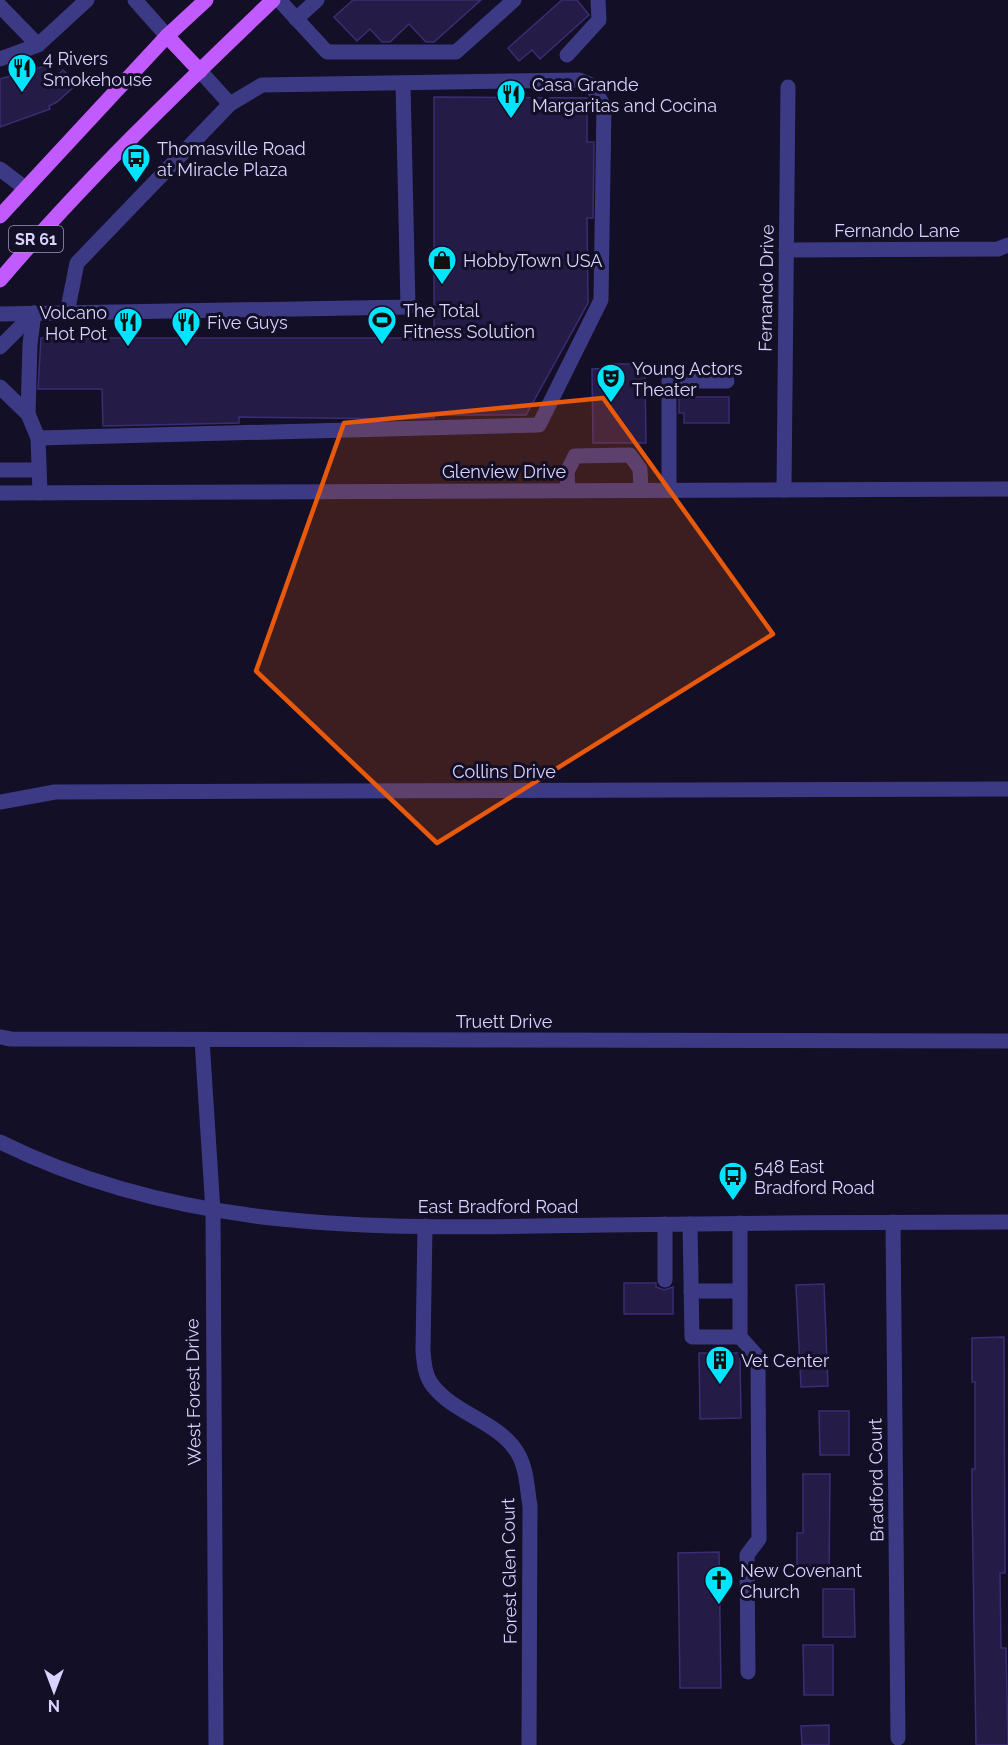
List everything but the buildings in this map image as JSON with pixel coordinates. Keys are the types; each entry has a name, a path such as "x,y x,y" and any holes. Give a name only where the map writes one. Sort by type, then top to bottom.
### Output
{"main road":[{"name":"SR 61","path":"0,216 167,36 206,0"},
{"name":"SR 61","path":"0,280 27,248 200,71 273,0"},
{"path":"167,36 200,71"}],"street":[{"path":"135,0 167,36"},
{"path":"279,0 327,52 456,52 514,0"},
{"path":"296,19 317,0"},
{"path":"567,55 599,21 598,0"},
{"path":"0,60 38,45 76,4"},
{"path":"0,6 38,45"},
{"path":"200,71 230,104"},
{"path":"38,438 539,425 601,300 604,106 591,84 579,80 262,85 230,104 77,263 67,313"},
{"path":"0,314 408,308 403,83"},
{"name":"Fernando Drive","path":"784,490 788,87"},
{"path":"0,168 26,188"},
{"name":"Fernando Lane","path":"786,250 998,249 1008,245"},
{"path":"0,347 34,313"},
{"path":"28,414 30,344 34,313"},
{"path":"669,490 669,381 728,381"},
{"path":"0,387 28,414 38,438 40,493"},
{"path":"568,490 567,472 575,456 630,455 640,469 641,490"},
{"path":"0,470 39,470"},
{"name":"Glenview Drive","path":"0,493 1008,489"},
{"name":"Collins Drive","path":"0,801 55,792 1008,789"},
{"name":"Truett Drive","path":"0,1037 202,1040 1008,1041"},
{"name":"West Forest Drive","path":"202,1040 213,1211 216,1745"},
{"name":"East Bradford Road","path":"0,1142 41,1162 98,1182 163,1200 213,1211 304,1222 425,1226 1008,1222"},
{"name":"Bradford Court","path":"893,1222 898,1738"},
{"path":"740,1223 740,1337 758,1357 759,1539 747,1555 748,1672"},
{"path":"665,1224 665,1280"},
{"path":"690,1224 692,1338 740,1337"},
{"name":"Forest Glen Court","path":"425,1226 423,1351 425,1371 432,1386 443,1396 502,1436 516,1450 526,1477 530,1506 529,1745"},
{"path":"691,1291 740,1291"}],"highlighted area":[{"path":"603,398 773,634 437,843 256,671 344,423"}],"place":[{"name":"4 Rivers Smokehouse","path":"22,94"},
{"name":"Casa Grande Margaritas and Cocina","path":"511,120"},
{"name":"Thomasville Road at Miracle Plaza","path":"136,184"},
{"name":"HobbyTown USA","path":"442,286"},
{"name":"The Total Fitness Solution","path":"382,346"},
{"name":"Volcano Hot Pot","path":"128,348"},
{"name":"Five Guys","path":"186,348"},
{"name":"Young Actors Theater","path":"611,404"},
{"name":"548 East Bradford Road","path":"733,1202"},
{"name":"Vet Center","path":"720,1386"},
{"name":"New Covenant Church","path":"719,1606"}]}
